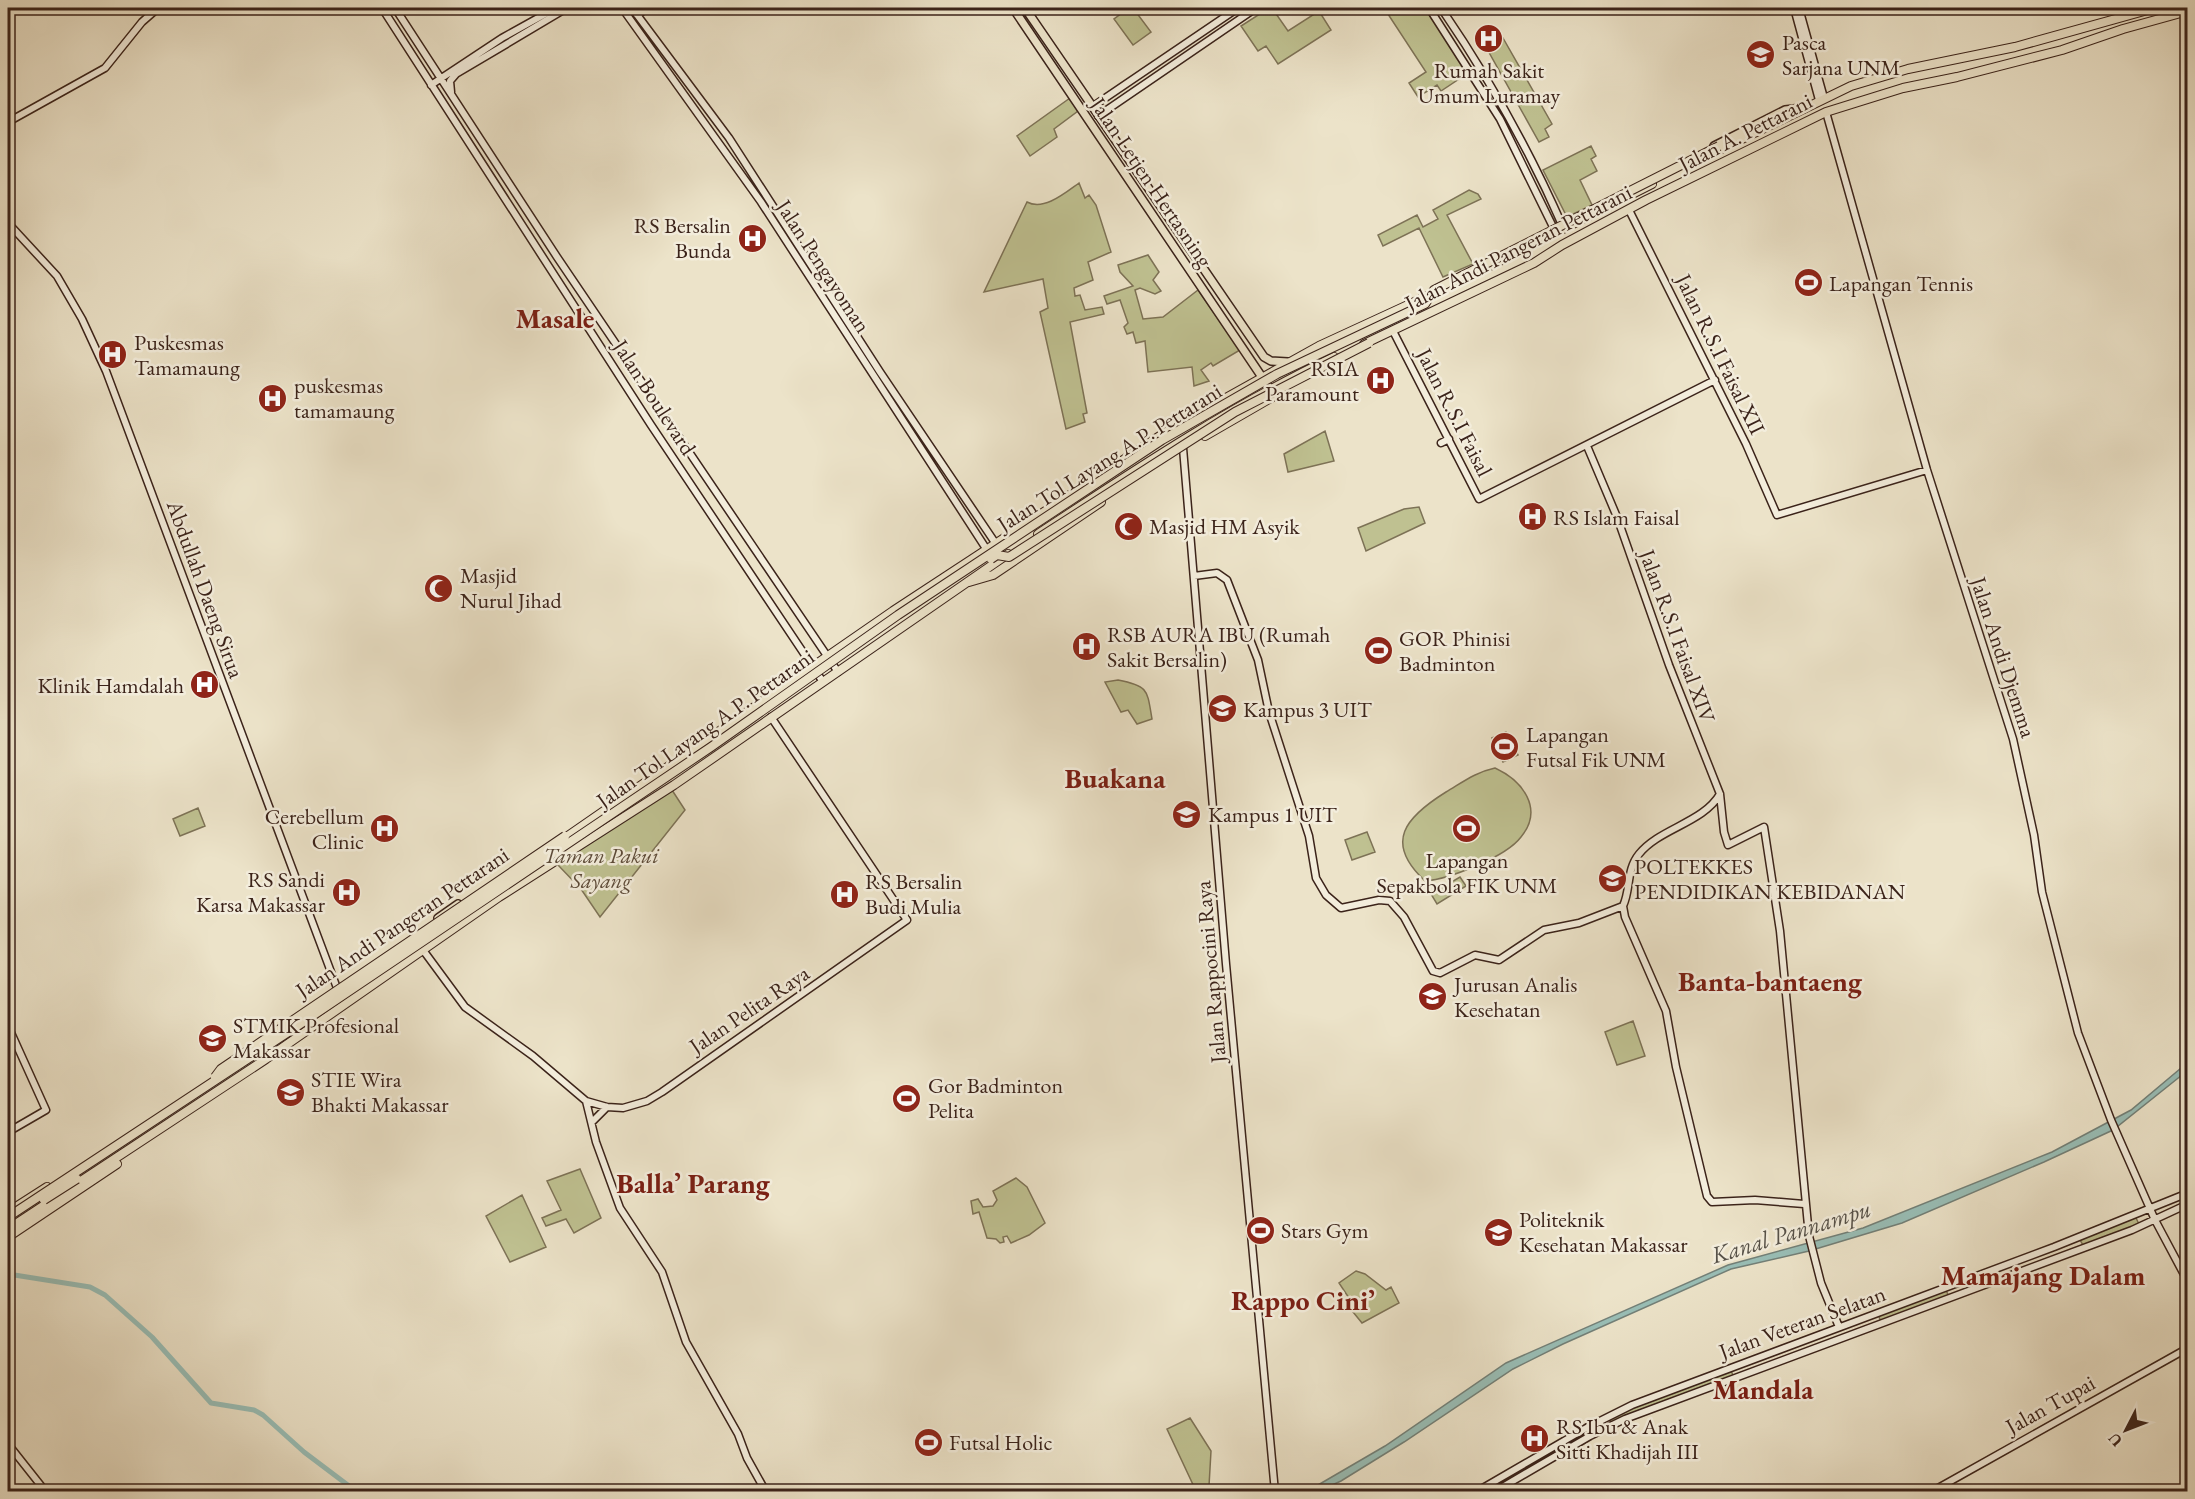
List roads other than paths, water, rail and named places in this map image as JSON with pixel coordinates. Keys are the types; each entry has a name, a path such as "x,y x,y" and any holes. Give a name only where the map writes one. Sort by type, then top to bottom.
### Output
{"highway":[{"name":"Jalan A. Pettarani","path":"1563,226 1851,86 1908,69 2015,47 2155,8"},
{"name":"Jalan A. Pettarani","path":"1666,192 1826,112 1903,88 1957,77 2062,50 2187,11"},
{"path":"2125,16 2129,28"},
{"path":"1434,291 1789,110"},
{"name":"Jalan Andi Pangeran Pettarani","path":"8,1233 613,822 688,776 966,582 1113,483 1270,389 1496,282 1666,192"},
{"name":"Jalan Andi Pangeran Pettarani","path":"595,816 677,763 987,550 1172,428 1288,362 1488,267 1563,226"},
{"path":"1488,267 1496,282"},
{"name":"Jalan Tol Layang A.P. Pettarani","path":"8,1217 701,754 898,615 1162,440 1277,374 1425,304 1434,291"},
{"name":"Jalan Andi Pangeran Pettarani","path":"966,582 993,575 1183,448 1390,333"},
{"name":"Jalan Tol Layang A.P. Pettarani","path":"8,1223 294,1034 997,555 1009,557 1235,412 1369,343"},
{"path":"1125,459 1123,468 1126,471 1134,470"},
{"path":"1106,472 1116,474 1113,483"},
{"path":"677,763 676,774 681,777 688,776"},
{"path":"649,781 659,780 662,783 659,794"},
{"path":"211,1083 221,1069 595,816"},
{"path":"418,934 595,816"},
{"name":"Jalan Andi Pangeran Pettarani","path":"8,1212 222,1072 418,934"},
{"path":"289,1024 285,1036 289,1039 297,1038"},
{"path":"260,1046 268,1048 268,1058"},
{"name":"Jalan Andi Pangeran Pettarani","path":"8,1233 192,1114 200,1103"},
{"path":"8,1233 166,1126"}],"main road":[{"name":"Jalan Letjen Hertasning","path":"1013,8 1270,389"},
{"name":"Jalan Letjen Hertasning","path":"1025,8 1264,357 1271,361 1288,362"},
{"path":"1563,226 1789,110 1803,108"},
{"path":"1134,185 1141,179"},
{"path":"1434,291 1554,231"},
{"name":"Jalan Andi Pangeran Pettarani","path":"222,1072 225,1066 289,1024 337,988 576,826 595,816"}],"street":[{"path":"8,122 105,68 141,22 158,8"},
{"name":"Jalan Boulevard","path":"382,8 651,425 823,682"},
{"name":"Jalan Boulevard","path":"395,8 557,257 838,672"},
{"path":"431,85 556,8"},
{"path":"452,96 449,86 456,74 521,30 567,8"},
{"name":"Jalan Pengayoman","path":"621,8 689,99 761,202 987,550"},
{"name":"Jalan Pengayoman","path":"632,8 698,93 996,544"},
{"path":"637,15 648,8"},
{"path":"1092,107 1238,8"},
{"path":"1098,116 1256,8"},
{"path":"1429,8 1490,102 1554,231"},
{"path":"1794,8 1822,99"},
{"path":"1799,8 1822,99"},
{"path":"1436,18 1443,10 1492,84 1535,165 1563,226"},
{"path":"1119,88 1125,98"},
{"path":"689,99 698,93"},
{"name":"Jalan Andi Djemma","path":"1826,112 1927,470 2013,739 2034,835 2042,892 2084,1051 2111,1120 2151,1210"},
{"path":"1525,169 1535,165"},
{"name":"Jalan R.S.I Faisal XII","path":"1629,210 1778,515 1927,470"},
{"name":"Abdullah Daeng Sirua","path":"8,223 57,276 82,319 106,371 337,988"},
{"name":"Jalan R.S.I Faisal","path":"1390,333 1449,439 1479,499 1587,446"},
{"path":"1587,446 1714,380"},
{"path":"1441,443 1449,439"},
{"name":"Jalan R.S.I Faisal XIV","path":"1587,446 1617,517 1669,665 1720,794 1724,832 1728,845 1764,827 1780,932 1803,1164 1804,1204"},
{"name":"Jalan Rappocini Raya","path":"1183,448 1227,971 1275,1491"},
{"path":"953,498 961,493"},
{"path":"1194,576 1217,573 1224,576 1244,618 1258,660 1275,732 1306,825 1319,885 1341,908 1386,900 1394,904 1404,917 1430,966 1440,973 1475,955 1499,960 1544,930 1579,924 1623,906"},
{"name":"Jalan Pelita Raya","path":"423,950 465,1007 533,1056 586,1101 607,1107 632,1107 662,1092 907,920 771,717"},
{"path":"1720,794 1713,804 1649,844 1639,854 1629,875 1629,891 1623,906 1625,917 1666,1011 1676,1067 1707,1196 1712,1202 1755,1200 1804,1204 1809,1241 1839,1327"},
{"path":"8,1026 46,1110 8,1132"},
{"path":"586,1101 596,1142 620,1208 662,1272 680,1328 702,1374 738,1434 750,1464 766,1491"},
{"path":"592,1122 607,1107"},
{"name":"Jalan Veteran Selatan","path":"1476,1491 1632,1405 2151,1210 2187,1193"},
{"name":"Jalan Veteran Selatan","path":"1494,1491 1625,1419 1955,1297 2155,1220 2187,1204"},
{"path":"2151,1210 2187,1282"},
{"path":"2054,1247 2057,1257"},
{"path":"1950,1286 1955,1297"},
{"path":"1798,1342 1803,1352"},
{"name":"Jalan Tupai","path":"1931,1491 2187,1348"},
{"path":"8,1444 46,1491"},
{"path":"1545,1451 1550,1459"},
{"path":"1538,1456 1543,1463"}],"water":[{"path":"2187,1063 2187,1071 2113,1130 1902,1223 1809,1251 1731,1269 1563,1344 1513,1369 1341,1481 1319,1491 1306,1492 1385,1446 1506,1363 1728,1265 1863,1228 2052,1152 2131,1110"}],"waterway":[{"path":"8,1274 90,1287 105,1295 152,1337 211,1403 254,1410 263,1415 304,1452 357,1492"},
{"path":"625,1492 651,1492"}],"place":[{"name":"Rumah Sakit Umum Luramay","path":"1489,38"},
{"name":"Pasca Sarjana UNM","path":"1761,55"},
{"name":"RS Bersalin Bunda","path":"752,238"},
{"name":"Lapangan Tennis","path":"1808,283"},
{"name":"Puskesmas Tamamaung","path":"113,355"},
{"name":"RSIA Paramount","path":"1380,381"},
{"name":"puskesmas tamamaung","path":"273,398"},
{"name":"RS Islam Faisal","path":"1532,517"},
{"name":"Masjid HM Asyik","path":"1128,526"},
{"name":"Masjid Nurul Jihad","path":"439,588"},
{"name":"RSB AURA IBU (Rumah Sakit Bersalin)","path":"1086,647"},
{"name":"GOR Phinisi Badminton","path":"1378,651"},
{"name":"Klinik Hamdalah","path":"205,685"},
{"name":"Kampus 3 UIT","path":"1222,709"},
{"name":"Lapangan Futsal Fik UNM","path":"1505,747"},
{"name":"Kampus 1 UIT","path":"1187,814"},
{"name":"Lapangan Sepakbola FIK UNM","path":"1467,828"},
{"name":"Cerebellum Clinic","path":"385,829"},
{"name":"POLTEKKES PENDIDIKAN KEBIDANAN","path":"1613,879"},
{"name":"RS Sandi Karsa Makassar","path":"346,892"},
{"name":"RS Bersalin Budi Mulia","path":"844,894"},
{"name":"Jurusan Analis Kesehatan","path":"1433,997"},
{"name":"STMIK Profesional Makassar","path":"212,1038"},
{"name":"STIE Wira Bhakti Makassar","path":"290,1092"},
{"name":"Gor Badminton Pelita","path":"907,1098"},
{"name":"Stars Gym","path":"1260,1230"},
{"name":"Politeknik Kesehatan Makassar","path":"1498,1232"},
{"name":"RS Ibu & Anak Sitti Khadijah III","path":"1535,1439"},
{"name":"Futsal Holic","path":"928,1442"}],"district":[{"name":"Masale","path":"555,318"},
{"name":"Buakana","path":"1115,778"},
{"name":"Banta-bantaeng","path":"1770,981"},
{"name":"Ballaʼ Parang","path":"693,1183"},
{"name":"Mamajang Dalam","path":"2043,1275"},
{"name":"Rappo Ciniʼ","path":"1303,1300"},
{"name":"Mandala","path":"1763,1389"}],"park label":[{"name":"Taman Pakui Sayang","path":"601,868"}],"water label":[{"name":"Kanal Pannampu","path":"1791,1232"}]}
